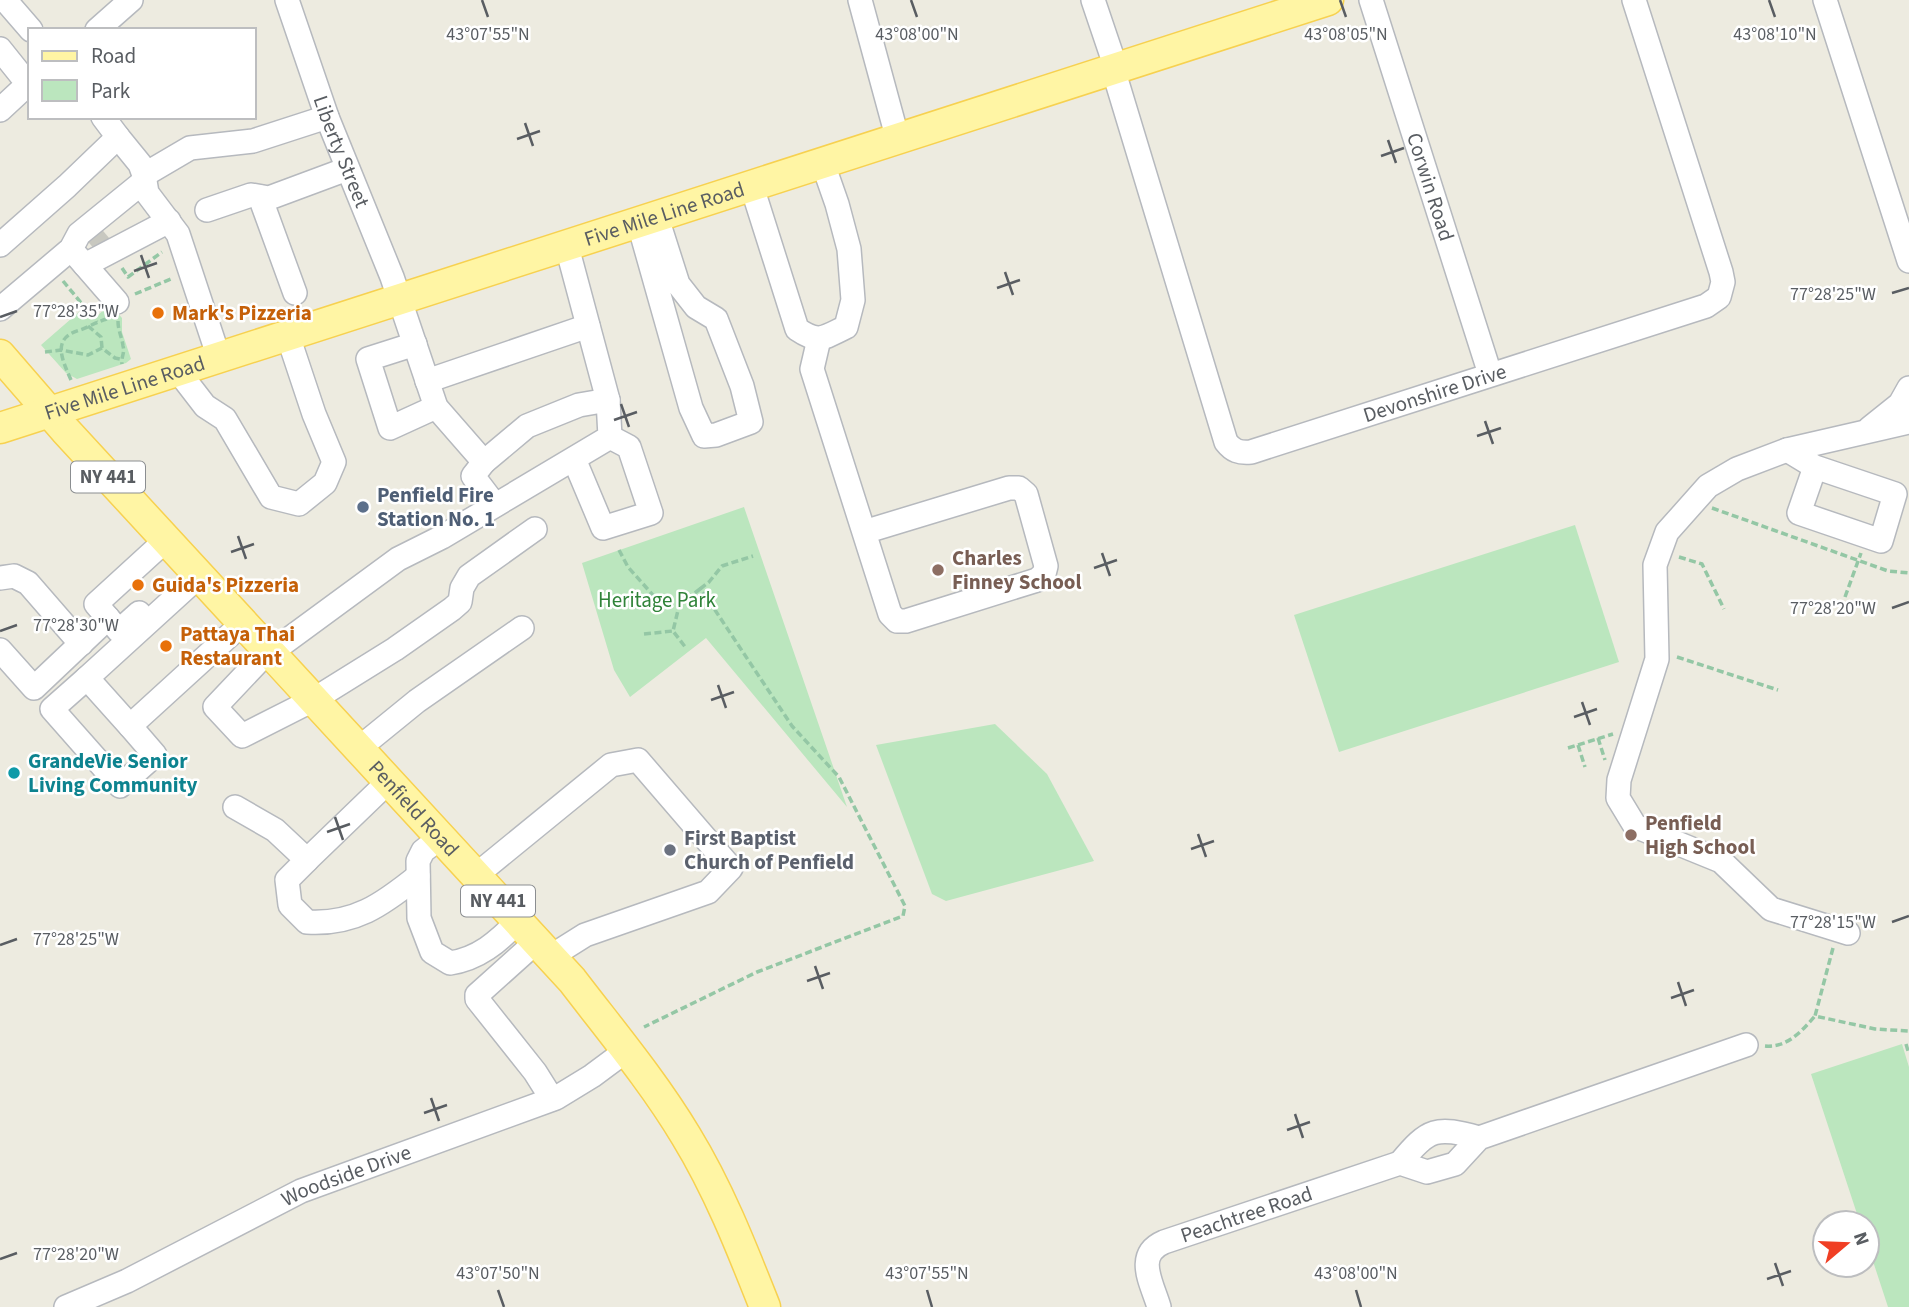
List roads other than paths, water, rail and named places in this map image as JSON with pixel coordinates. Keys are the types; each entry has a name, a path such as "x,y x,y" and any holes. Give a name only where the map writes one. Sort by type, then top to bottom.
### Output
{"main road":[{"name":"Five Mile Line Road","path":"0,428 1328,0"},
{"name":"Penfield Road","path":"0,355 49,413 534,940 635,1038 669,1108 711,1181 737,1235 765,1307"}],"street":[{"path":"5,0 29,28"},
{"path":"99,28 131,0"},
{"name":"Liberty Street","path":"287,0 327,117 400,300 436,407"},
{"path":"860,0 898,140"},
{"path":"1093,0 1115,69"},
{"name":"Corwin Road","path":"1371,0 1490,374"},
{"name":"Devonshire Drive","path":"1115,69 1226,442 1233,450 1251,453 1706,306 1719,297 1722,290 1721,272 1634,0"},
{"path":"1825,0 1909,261"},
{"path":"0,49 28,83 0,110"},
{"path":"123,301 79,234 144,179 190,148 253,141 327,117"},
{"path":"104,119 140,164 147,193 178,234 219,358"},
{"path":"0,244 118,137"},
{"path":"752,187 797,329 810,338 819,340 846,327 853,300 849,250 838,204 823,164"},
{"path":"207,210 251,195 269,198 347,169"},
{"path":"260,197 295,293"},
{"path":"87,248 112,207"},
{"path":"0,309 87,248 148,234 169,221"},
{"path":"648,221 678,284 696,307 716,319 742,386 751,422 716,435 704,436 691,408 648,221"},
{"path":"567,247 608,400 610,437"},
{"path":"427,381 588,326"},
{"path":"178,371 205,406 225,419 271,497 299,504 325,483 334,462 314,414 288,336"},
{"path":"819,340 812,369 890,614 897,621 906,621 1037,580 1044,574 1046,566 1026,494 1019,488 1009,488 864,532"},
{"path":"415,344 368,359 390,428 436,407 484,462"},
{"path":"1867,430 1900,404 1909,388"},
{"path":"495,505 473,476 484,462 527,426 579,405 608,400"},
{"path":"1844,932 1771,909 1721,861 1635,826 1618,798 1618,789 1657,659 1655,565 1667,532 1708,486 1737,469 1787,450 1909,422"},
{"path":"535,529 469,576 461,588 460,602 452,609 395,649 313,700 242,736 215,707 269,652 398,559 442,537 610,437"},
{"path":"574,459 603,528 651,513 629,447 610,437"},
{"path":"1787,450 1815,467"},
{"path":"166,540 96,604 119,631 195,572"},
{"path":"87,678 155,755 120,786 52,709 195,572"},
{"path":"0,578 14,576 28,583 81,643"},
{"path":"0,650 34,688 108,618"},
{"path":"130,726 243,623"},
{"path":"358,749 416,701 522,628"},
{"path":"440,838 423,851 418,861 419,918 432,952 450,963 463,961 483,951 504,936 534,940 585,935 708,892 731,868 638,760 611,765 475,876"},
{"path":"388,782 287,880 290,905 307,922 329,924 364,913 396,894 418,876"},
{"path":"235,807 275,830 307,860"},
{"path":"534,940 477,995 477,999 535,1072 552,1099"},
{"name":"Woodside Drive","path":"66,1307 127,1281 301,1191 552,1099 592,1076 635,1038"},
{"path":"1479,1138 1447,1129 1420,1138 1400,1163 1427,1172 1455,1164 1479,1138 1746,1045"},
{"name":"Peachtree Road","path":"1159,1307 1146,1263 1153,1246 1400,1163"}],"tunnel":[{"path":"90,244 104,232"}],"place":[{"name":"Mark's Pizzeria","path":"158,313"},
{"name":"Penfield Fire Station No. 1","path":"363,507"},
{"name":"Charles Finney School","path":"938,570"},
{"name":"Guida's Pizzeria","path":"138,585"},
{"name":"Pattaya Thai Restaurant","path":"166,646"},
{"name":"GrandeVie Senior Living Community","path":"14,773"},
{"name":"Penfield High School","path":"1631,835"},
{"name":"First Baptist Church of Penfield","path":"670,850"}],"park label":[{"name":"Heritage Park","path":"657,600"}]}
